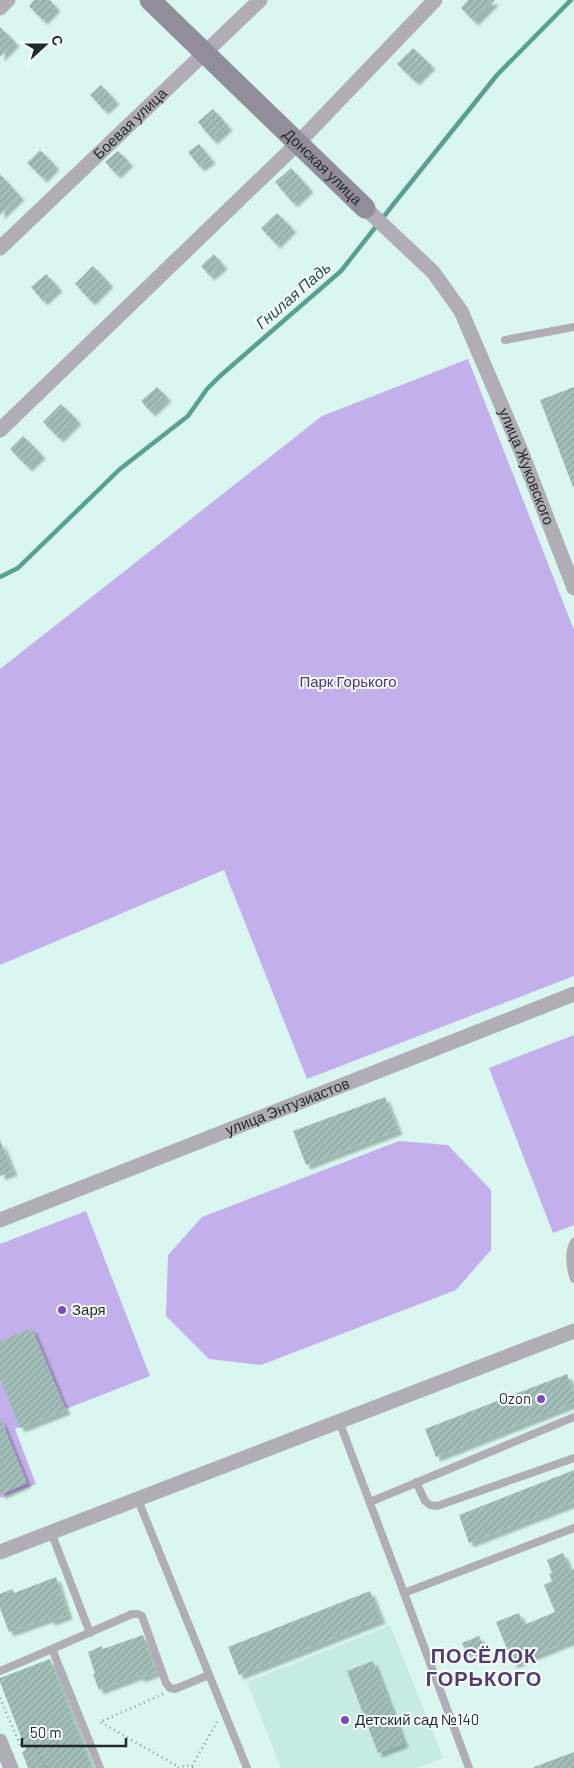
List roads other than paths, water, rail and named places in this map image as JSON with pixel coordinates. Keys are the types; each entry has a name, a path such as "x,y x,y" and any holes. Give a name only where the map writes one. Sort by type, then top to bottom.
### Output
{"street":[{"path":"0,8 8,0"},
{"name":"Донская улица","path":"150,0 433,272 461,312 476,346"},
{"name":"Боевая улица","path":"0,248 260,0"},
{"path":"0,430 298,143 435,0"},
{"name":"улица Жуковского","path":"476,346 521,451 574,588"},
{"name":"улица Энтузиастов","path":"0,1220 574,994"},
{"path":"0,1552 574,1331"},
{"path":"0,1741 11,1768"}],"lane":[{"path":"505,340 574,327"},
{"path":"574,1242 570,1252 574,1279"},
{"path":"370,1502 574,1417"},
{"path":"339,1421 469,1768"},
{"path":"416,1482 430,1505 437,1506 574,1458"},
{"path":"138,1500 247,1768"},
{"path":"404,1593 574,1528"},
{"path":"51,1532 90,1633"},
{"path":"0,1671 132,1614 138,1614 142,1616 166,1683 170,1688 175,1689 209,1674"},
{"path":"52,1649 100,1768"}],"waterway":[{"name":"Гнилая Падь","path":"0,577 18,568 120,469 188,416 207,389 220,376 341,271 497,75 571,0"}],"place":[{"name":"Заря","path":"62,1310"},
{"name":"Ozon","path":"541,1399"},
{"name":"Детский сад №140","path":"345,1720"}],"district":[{"name":"ПОСЁЛОК ГОРЬКОГО","path":"484,1668"}],"park label":[{"name":"Парк Горького","path":"348,682"}]}
